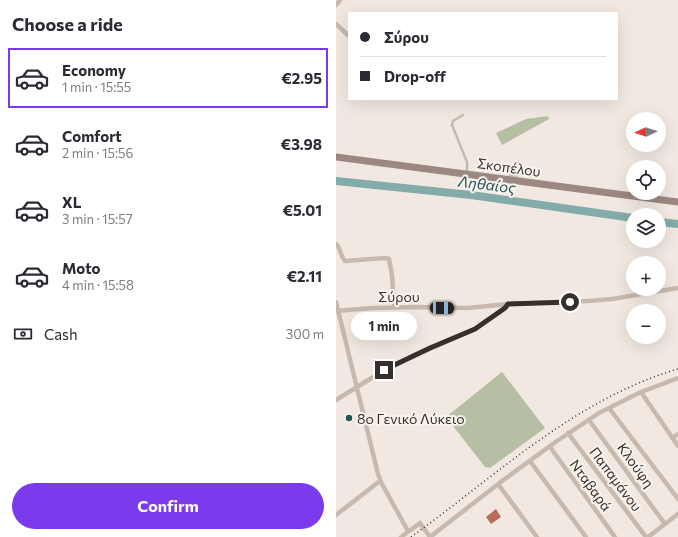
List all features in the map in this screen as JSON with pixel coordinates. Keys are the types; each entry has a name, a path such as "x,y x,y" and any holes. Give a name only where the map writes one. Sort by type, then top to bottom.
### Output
{"main road":[{"name":"Σκοπέλου","path":"336,157 678,202"}],"street":[{"path":"336,5 340,0"},
{"path":"336,24 348,35"},
{"path":"336,244 339,246 342,256 346,261 389,259 394,307"},
{"name":"Σύρου","path":"337,311 394,307 468,308 508,304 598,300 678,288"},
{"path":"336,302 380,481 408,532"},
{"path":"336,400 392,366 475,329 505,308 508,304"},
{"path":"401,537 420,523 430,537 498,484 589,420 641,392 678,378"},
{"path":"641,392 678,446"},
{"path":"609,408 678,499"},
{"name":"Κλούφη","path":"589,420 665,524"},
{"name":"Παπαμάνου","path":"568,434 647,537"},
{"path":"672,438 678,434"},
{"name":"Νταβαρά","path":"550,447 615,537"},
{"path":"530,461 586,537"},
{"path":"336,515 380,481"},
{"path":"498,484 537,537"},
{"path":"647,537 678,514"}],"lane":[{"path":"463,115 453,121 452,126 467,162 467,174"}],"green space":[{"path":"548,116 549,119 502,145 496,133 526,119"},
{"path":"510,169 519,170 518,177 509,176"},
{"path":"502,372 545,428 490,468 485,467 446,417"}],"building":[{"path":"496,509 501,517 491,524 486,517"}],"waterway":[{"name":"Ληθαίος","path":"336,181 471,195 626,217"},
{"name":"Ληθαίος","path":"666,223 678,224"}],"railway":[{"path":"411,537 538,441 571,419 605,399 640,382 678,369"}],"place":[{"name":"8ο Γενικό Λύκειο","path":"349,418"}],"route":[{"path":"384,370 475,329 505,308 508,304 570,302"}]}
